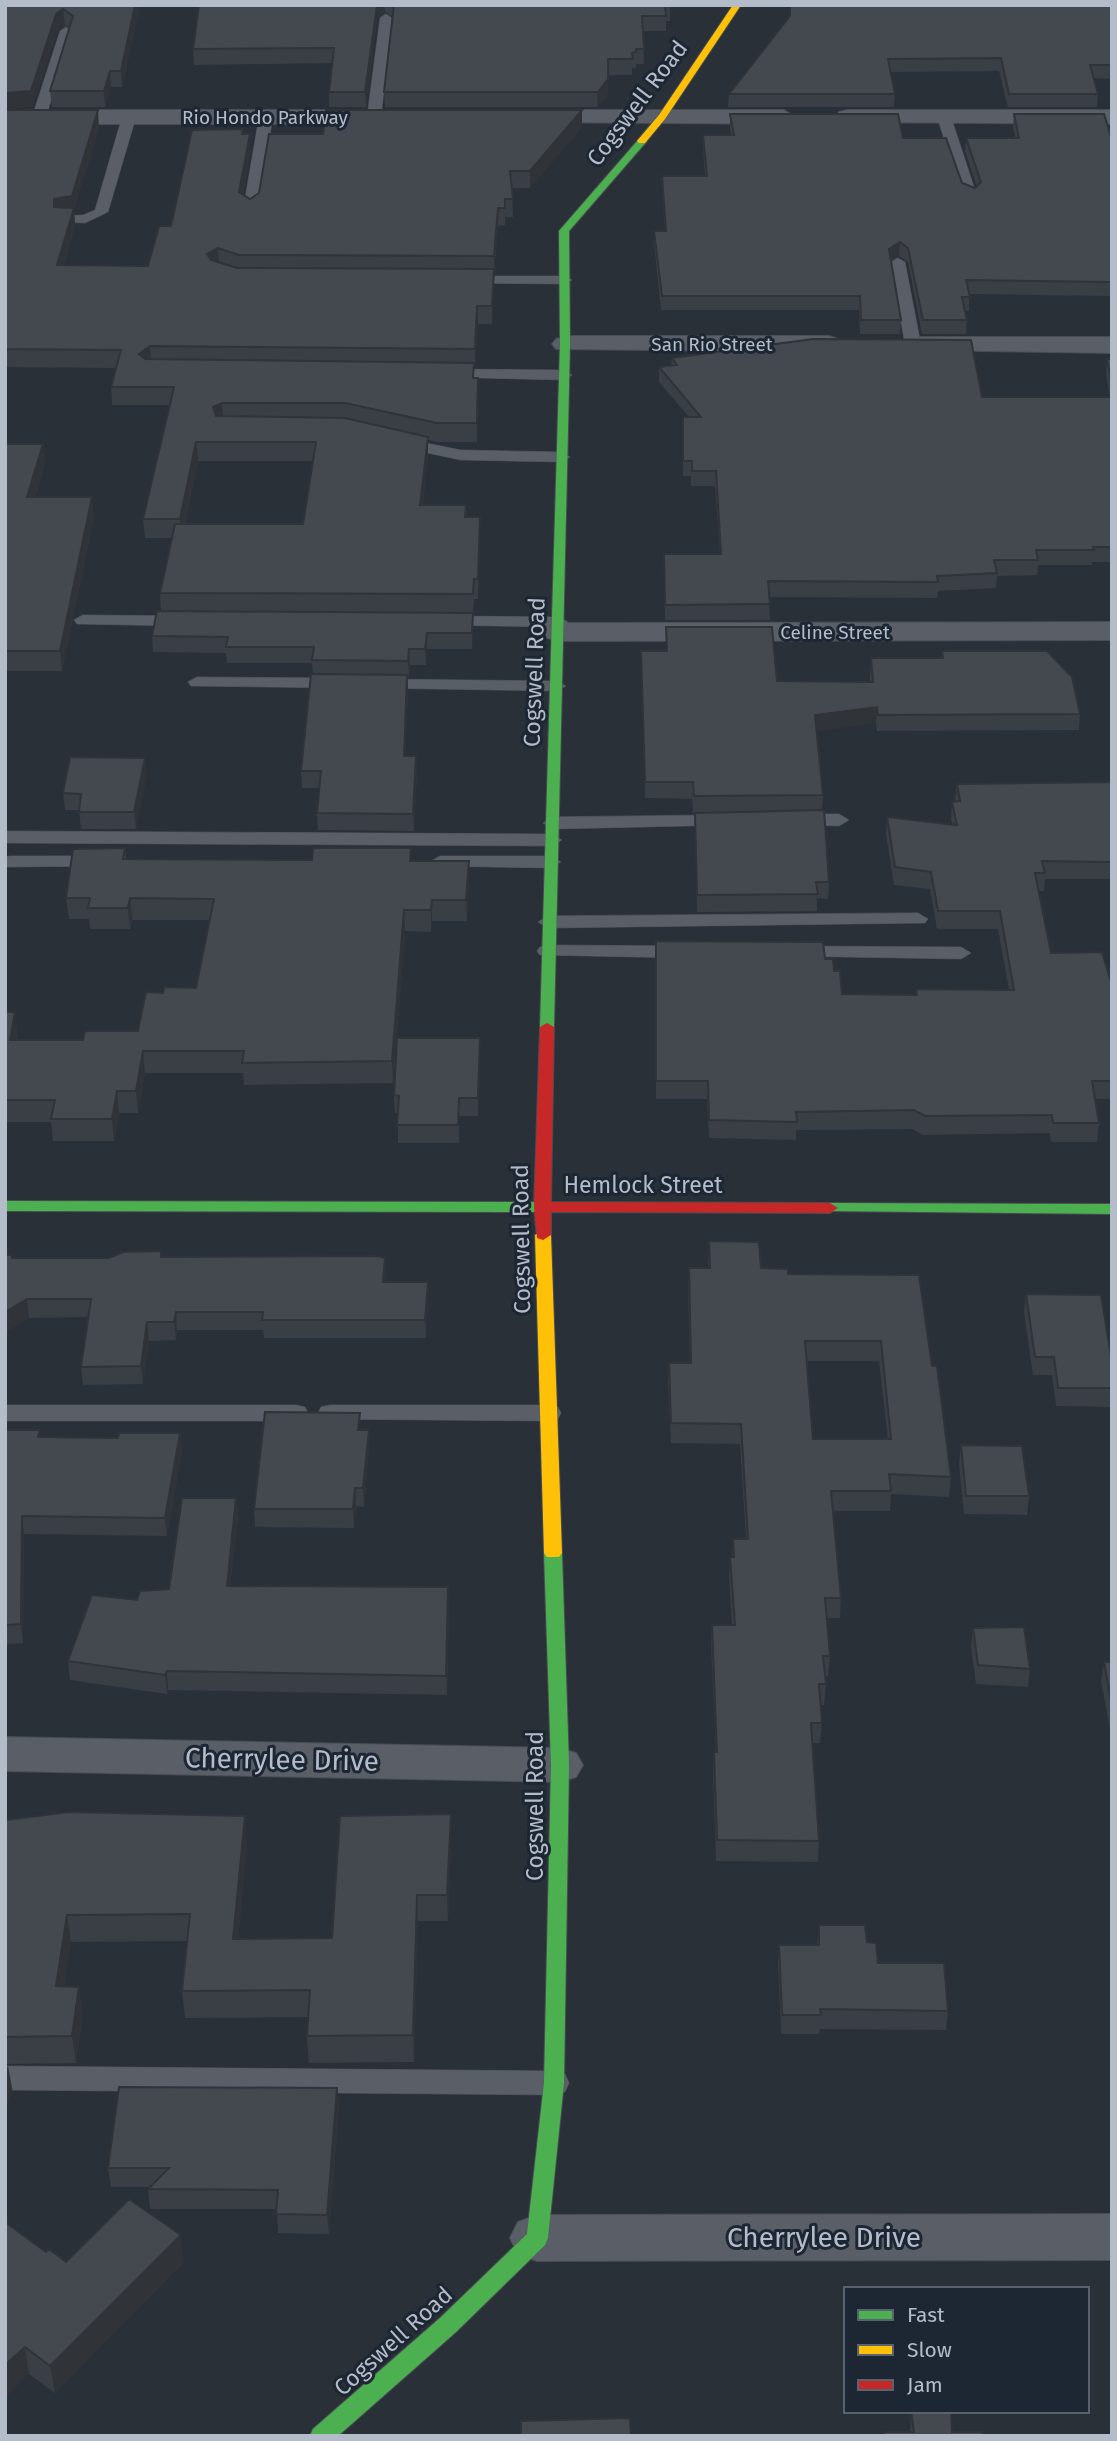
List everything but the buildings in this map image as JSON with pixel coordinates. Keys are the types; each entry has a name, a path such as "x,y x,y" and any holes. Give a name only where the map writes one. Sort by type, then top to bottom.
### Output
{"street":[{"name":"Cogswell Road","path":"321,2436 448,2325 537,2238 554,2083 560,1765 542,1208 547,951 559,627 565,344 564,231 662,117 737,5"},
{"name":"Rio Hondo Parkway","path":"5,117 402,117"},
{"path":"512,117 1112,117"},
{"name":"San Rio Street","path":"565,344 857,344"},
{"path":"885,345 1112,345"},
{"name":"Celine Street","path":"559,627 1112,631"},
{"name":"Hemlock Street","path":"5,1206 1112,1209"},
{"name":"Cherrylee Drive","path":"5,1754 560,1765"},
{"name":"Cherrylee Drive","path":"537,2238 1112,2237"}],"lane":[{"path":"374,117 386,18"},
{"path":"39,117 66,31"},
{"path":"64,219 85,219 101,212 129,117"},
{"path":"250,210 266,117"},
{"path":"944,117 970,196"},
{"path":"898,262 913,345"},
{"path":"442,280 565,280"},
{"path":"429,374 564,375"},
{"path":"378,437 461,455 562,457"},
{"path":"83,621 209,621"},
{"path":"419,621 559,627"},
{"path":"197,682 557,686"},
{"path":"769,820 839,820"},
{"path":"5,837 553,831 741,821"},
{"path":"10,862 121,862"},
{"path":"426,862 551,862"},
{"path":"548,922 918,919"},
{"path":"547,951 713,952"},
{"path":"768,952 961,953"},
{"path":"5,1413 548,1413"},
{"path":"5,2078 554,2083"}],"traffic: fast":[{"path":"547,1027 565,344 564,231 642,141"},
{"path":"5,1206 542,1207"},
{"path":"830,1208 1112,1209"},
{"path":"321,2436 448,2325 537,2238 554,2083 560,1765 553,1553"}],"traffic: slow":[{"path":"642,141 662,117 737,5"},
{"path":"543,1235 553,1553"}],"traffic: jam":[{"path":"543,1235 547,1027"},
{"path":"542,1207 830,1208"}]}
